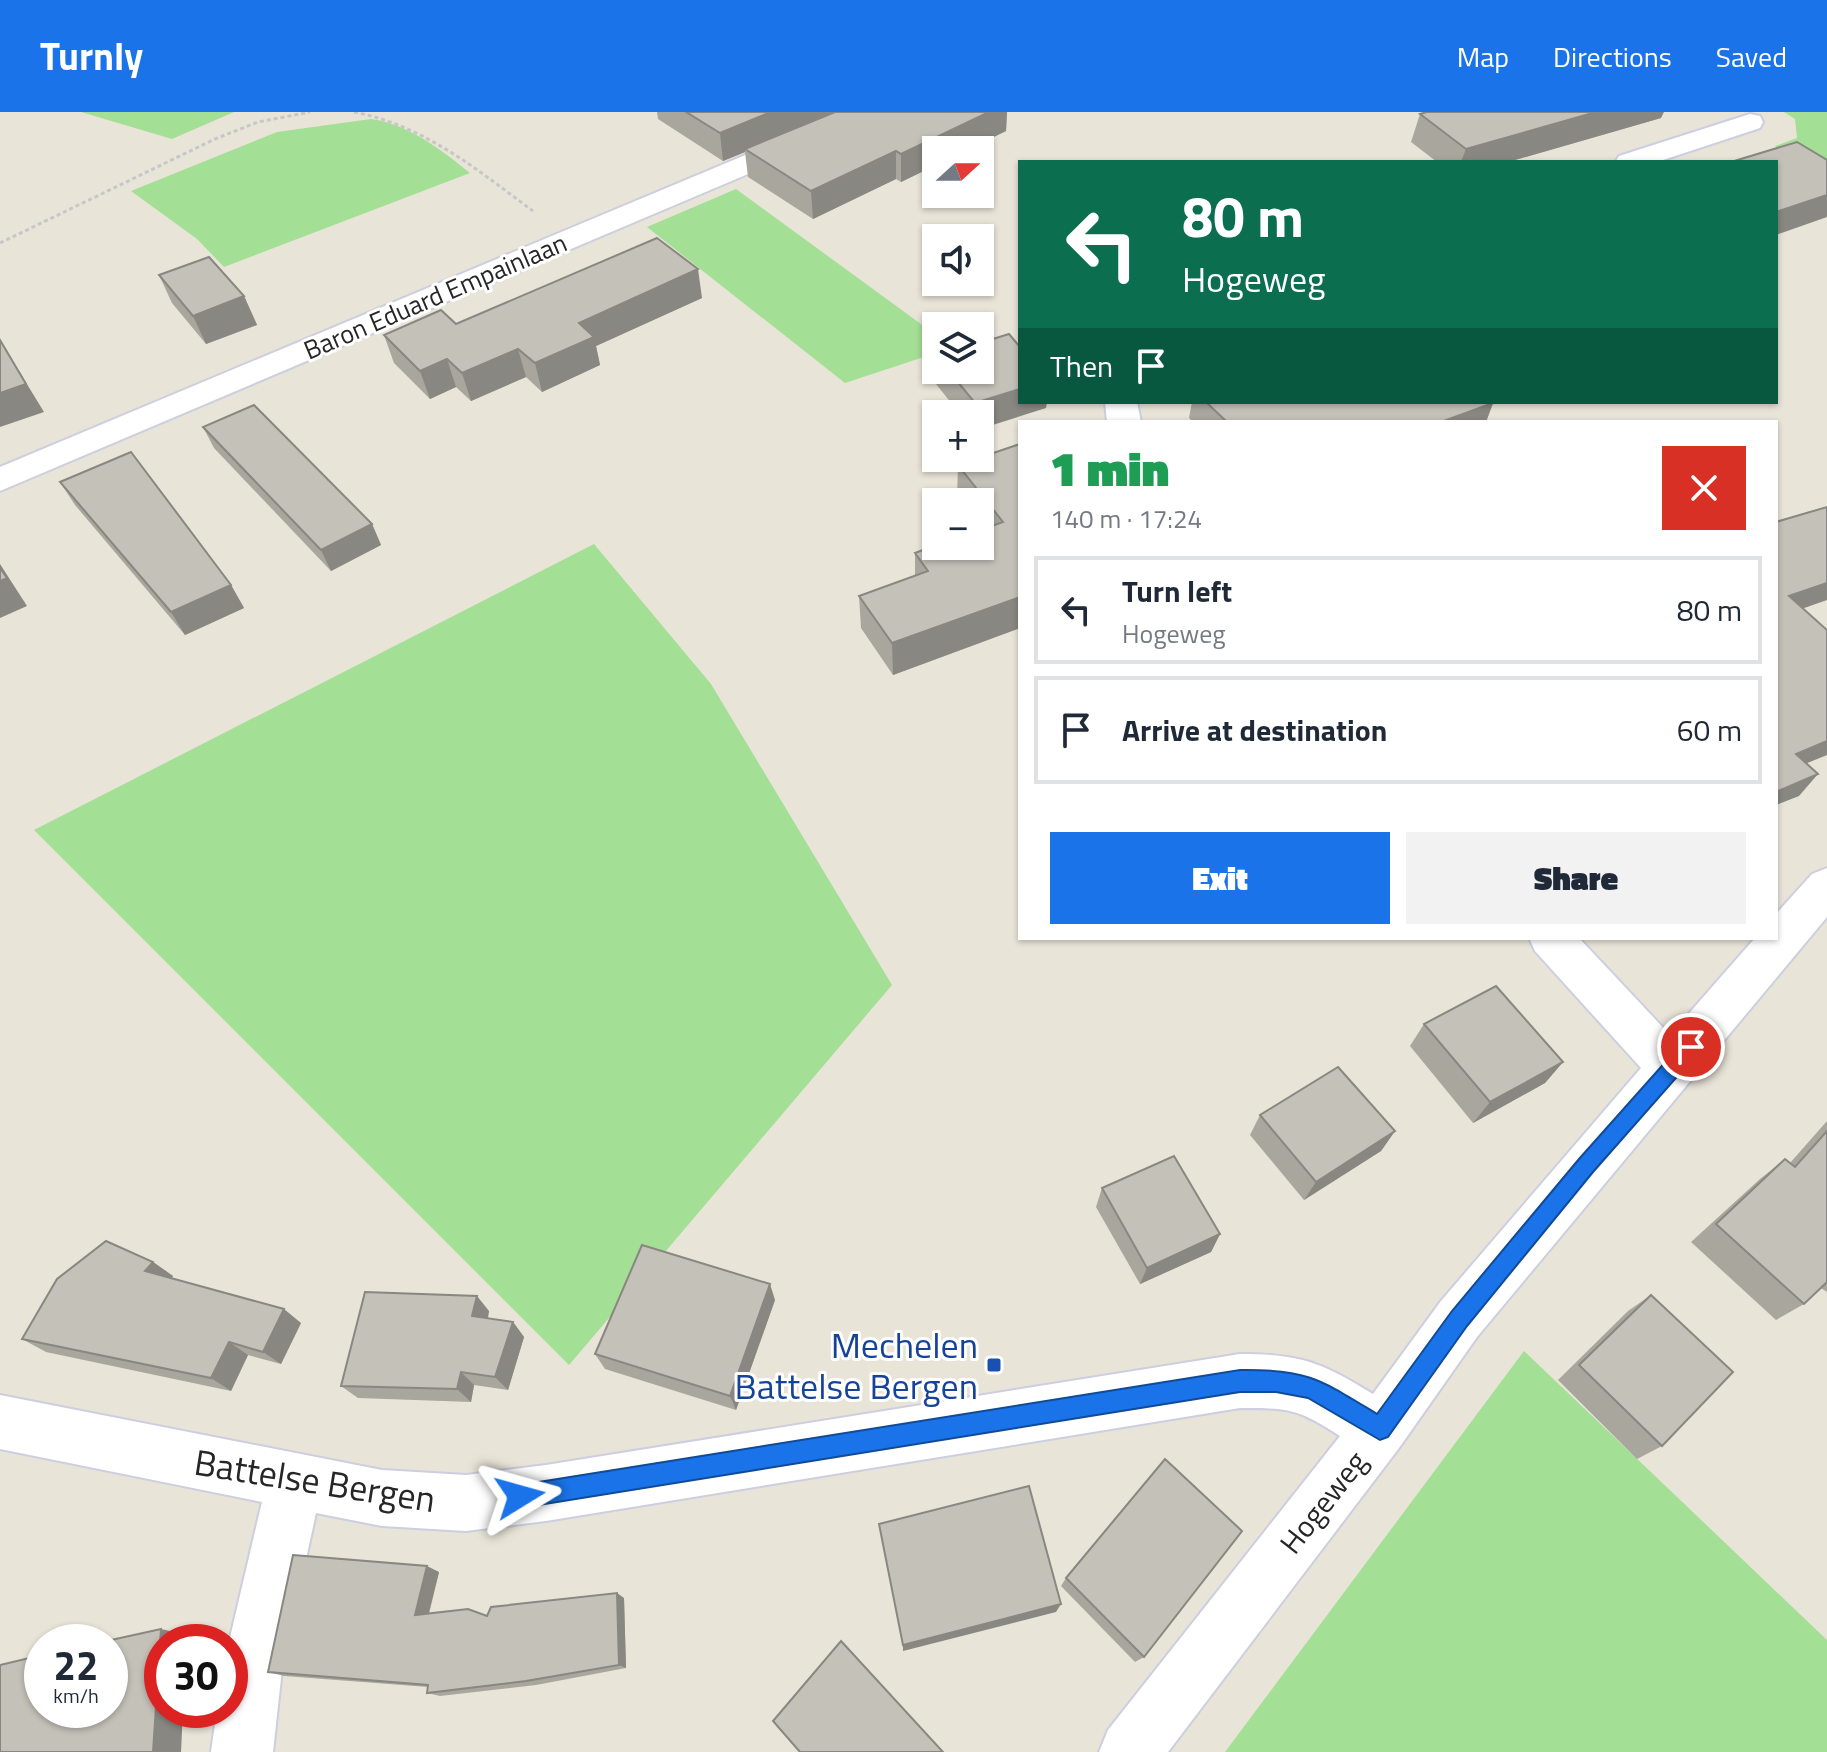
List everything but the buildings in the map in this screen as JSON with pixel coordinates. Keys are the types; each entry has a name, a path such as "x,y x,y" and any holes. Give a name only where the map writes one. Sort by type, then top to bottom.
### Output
{"street":[{"name":"Baron Eduard Empainlaan","path":"0,480 871,112"},
{"path":"1635,160 1750,122"},
{"name":"Hogeweg","path":"1130,1752 1380,1429 1459,1319 1827,886"},
{"path":"1553,940 1672,1069"},
{"name":"Battelse Bergen","path":"0,1422 382,1498 466,1503 546,1493 1240,1381 1276,1381 1312,1387 1380,1429"},
{"path":"242,1752 252,1669 295,1481"}],"path":[{"path":"0,243 215,139 258,122 310,112"},
{"path":"354,112 398,122 431,137 571,238"}],"green space":[{"path":"81,112 234,112 172,139"},
{"path":"1784,112 1827,112 1827,176 1775,146 1797,138 1795,119"},
{"path":"371,119 412,132 470,173 224,267 197,239 131,191 277,132"},
{"path":"736,189 922,325 922,358 845,383 647,227"},
{"path":"594,544 711,684 892,985 569,1365 34,830"},
{"path":"1524,1351 1827,1640 1827,1752 1225,1752"}],"place":[{"name":"Mechelen Battelse Bergen","path":"994,1365"}],"route":[{"path":"520,1496 1240,1381 1276,1381 1312,1387 1380,1429 1459,1319 1586,1166 1691,1047"}]}
